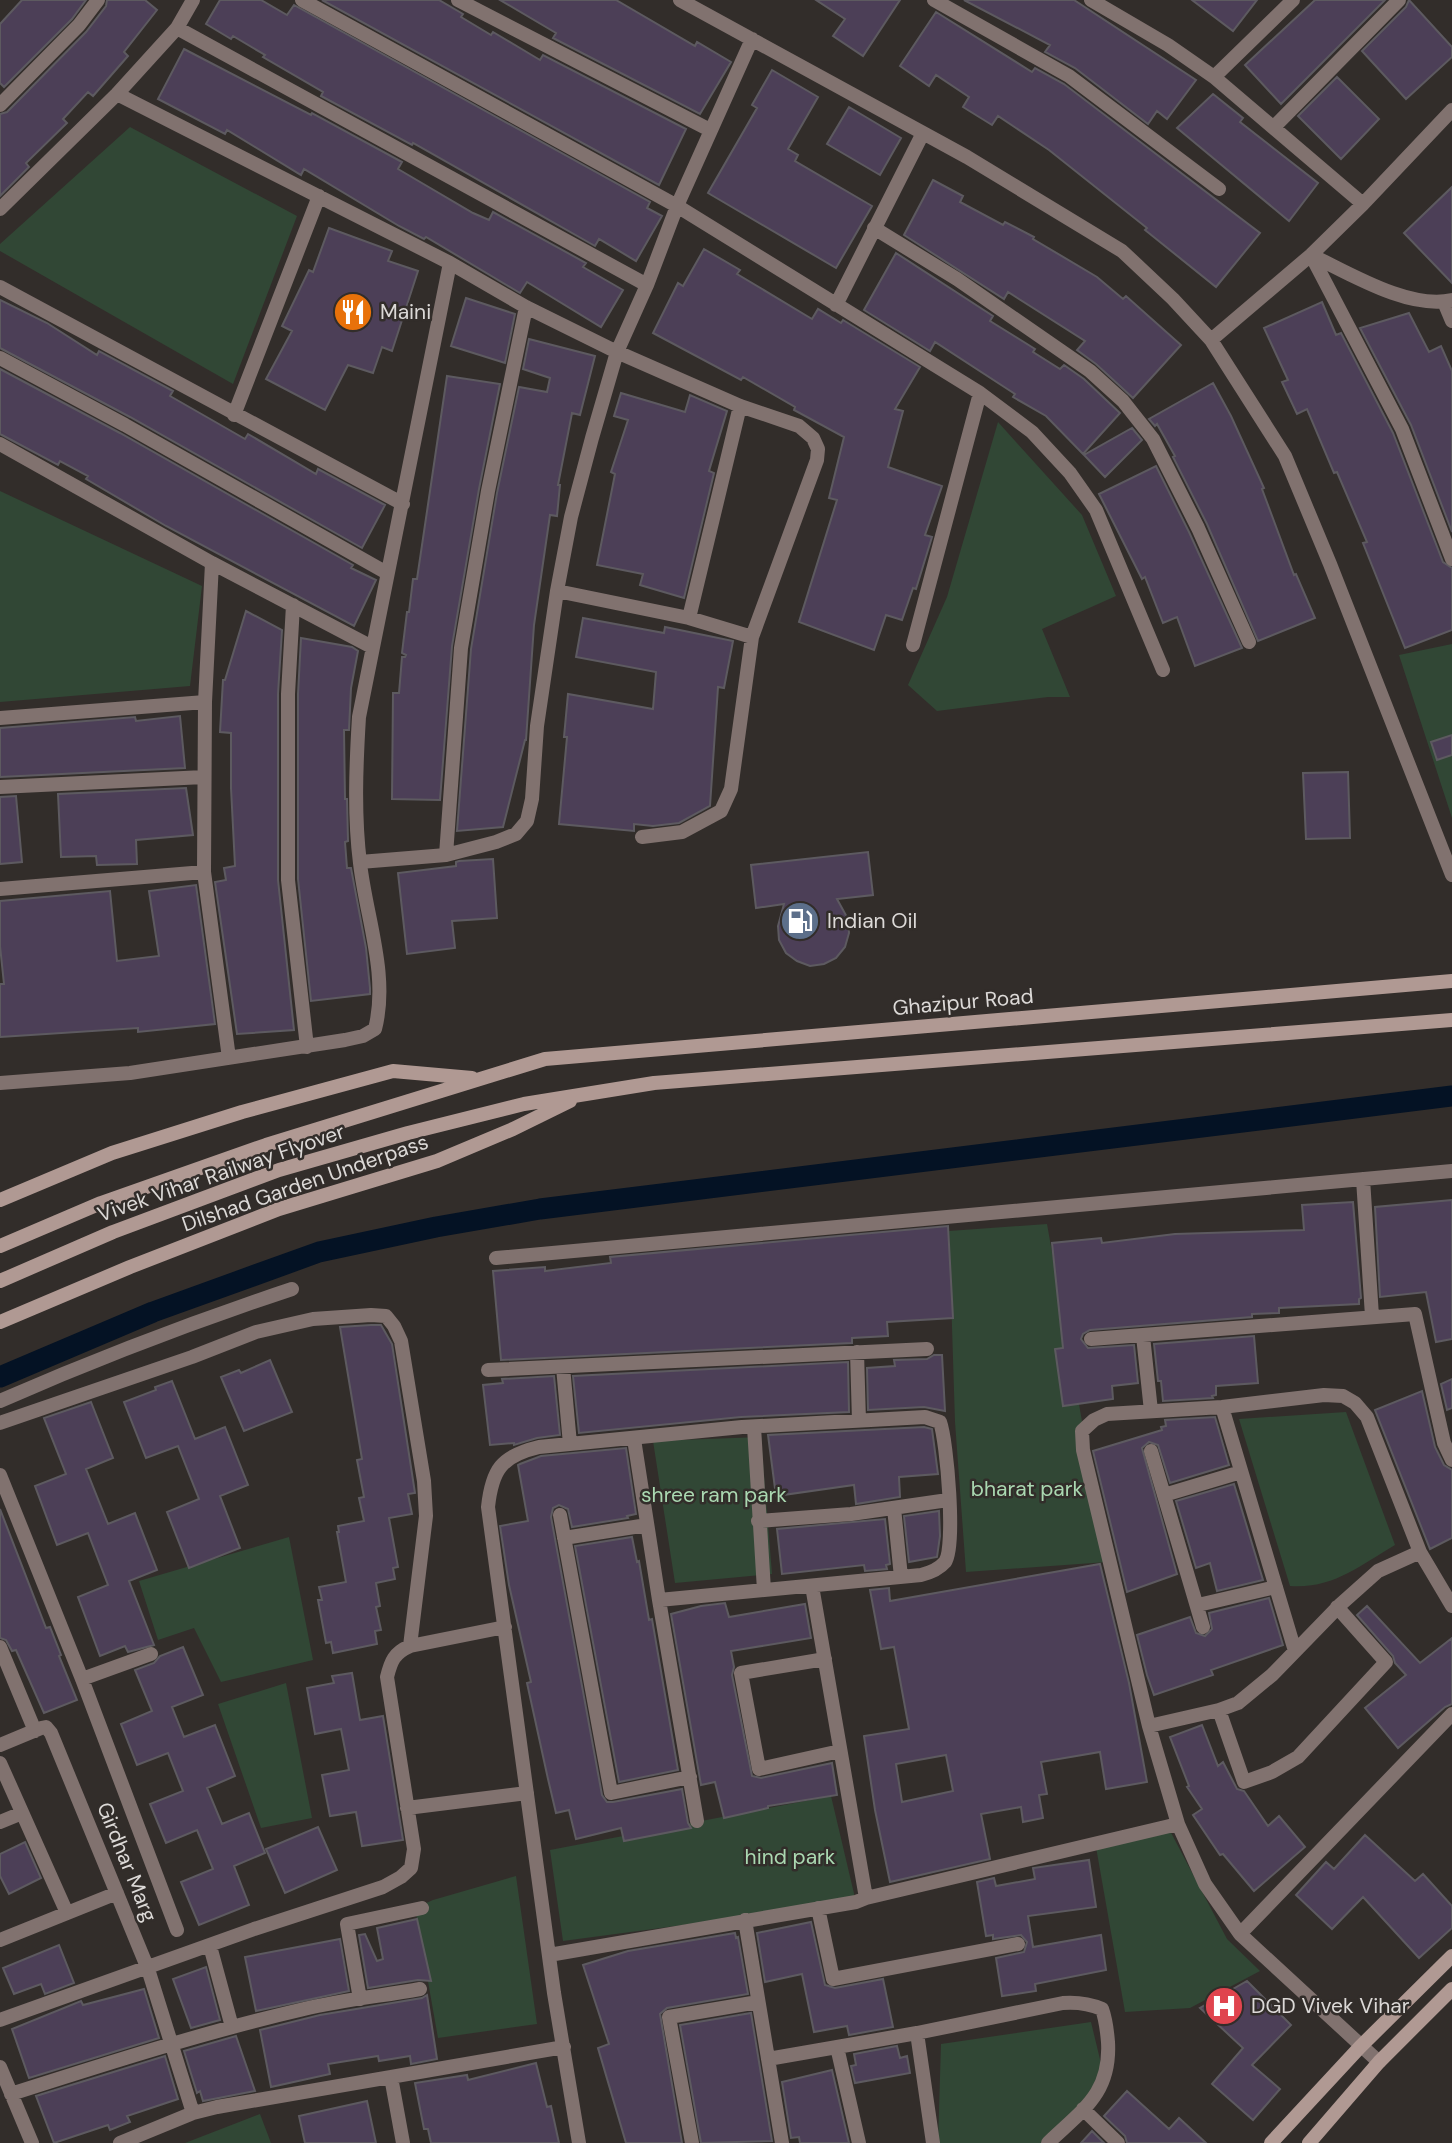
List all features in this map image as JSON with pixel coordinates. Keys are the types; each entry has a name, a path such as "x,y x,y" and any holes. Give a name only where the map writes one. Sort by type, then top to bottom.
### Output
{"main road":[{"name":"Ghazipur Road","path":"481,1078 545,1059 1452,981"},
{"path":"583,1094 654,1083 1452,1020"},
{"path":"0,1200 112,1153 242,1112 393,1071 481,1078"},
{"name":"Vivek Vihar Railway Flyover","path":"0,1246 101,1203 266,1145 481,1078"},
{"name":"Vivek Vihar Railway Flyover","path":"0,1281 113,1232 279,1170 408,1133 524,1104 583,1094"},
{"name":"Dilshad Garden Underpass","path":"0,1322 130,1267 279,1209 437,1161 513,1129 583,1094"},
{"path":"1271,2143 1360,2047 1452,1956"},
{"path":"1309,2143 1379,2062 1452,1989"}],"street":[{"path":"0,105 79,25 98,0"},
{"path":"0,209 117,94 177,28 193,0"},
{"path":"302,0 677,206 980,393 1031,432 1070,473 1096,510 1163,670"},
{"path":"458,0 710,130"},
{"path":"680,0 923,133 1059,211 1122,251 1173,299 1211,340 1285,456 1452,875"},
{"path":"934,0 1069,76 1219,190"},
{"path":"1091,0 1168,45 1214,77 1363,204"},
{"path":"1214,77 1293,0"},
{"path":"1274,127 1399,0"},
{"path":"177,28 647,285"},
{"path":"360,862 446,855 516,834 527,821 532,799 537,726 557,591 572,517 617,352 647,285 677,206 752,39"},
{"path":"117,94 450,263 526,307 617,352 740,406 799,426 813,438 818,449 817,460 752,637 731,789 721,811 682,832 642,837"},
{"path":"1211,340 1311,255 1452,110"},
{"path":"836,305 923,133"},
{"path":"234,415 319,197"},
{"path":"874,228 957,279 1090,371 1123,401 1153,439 1198,528 1249,642"},
{"path":"1311,255 1385,290 1417,299 1448,301 1452,321"},
{"path":"1311,255 1402,429 1452,559"},
{"path":"0,1083 130,1073 307,1047 363,1036 375,1029 380,1011 380,983 360,862 356,766 359,717 450,263"},
{"path":"0,287 403,504"},
{"path":"446,855 461,648 488,491 526,307"},
{"path":"0,358 125,425 387,573"},
{"path":"914,645 980,393"},
{"path":"689,618 740,406"},
{"path":"0,444 212,563 372,647"},
{"path":"212,563 205,702 204,872 229,1058"},
{"path":"557,591 689,618 752,637"},
{"path":"293,605 288,694 288,880 307,1047"},
{"path":"0,718 205,702"},
{"path":"0,787 204,777"},
{"path":"0,889 204,872"},
{"path":"496,1258 1452,1171"},
{"path":"1363,1179 1372,1316"},
{"path":"0,1401 79,1366 292,1289"},
{"path":"1091,1339 1415,1314 1444,1443 1452,1460"},
{"path":"0,1423 192,1357 256,1332 313,1319 386,1316 401,1341 424,1481 425,1525 410,1646"},
{"path":"1143,1336 1151,1411"},
{"path":"488,1370 927,1349"},
{"path":"857,1352 859,1421"},
{"path":"563,1367 570,1444"},
{"path":"1379,2062 1240,1934 1205,1884 1178,1824 1149,1726 1083,1450 1082,1431 1094,1420 1107,1414 1222,1407 1324,1395 1343,1396 1355,1403 1367,1417 1420,1552 1450,1596"},
{"path":"1222,1407 1295,1651"},
{"path":"579,2143 549,1955 488,1507 490,1485 502,1462 522,1451 570,1444 754,1427 925,1417 940,1422 947,1462 950,1545 945,1561 930,1572 659,1600"},
{"path":"754,1427 764,1590"},
{"path":"634,1439 697,1821"},
{"path":"1151,1451 1203,1627"},
{"path":"1164,1495 1241,1472"},
{"path":"0,1475 82,1679 177,1930"},
{"path":"758,1521 851,1514 948,1500"},
{"path":"894,1508 901,1577"},
{"path":"560,1515 611,1793 690,1777"},
{"path":"564,1538 647,1525"},
{"path":"1149,1726 1238,1703 1272,1675 1337,1607 1378,1571 1420,1552"},
{"path":"812,1586 866,1898"},
{"path":"1198,1605 1276,1587"},
{"path":"1219,1710 1244,1782 1272,1772 1298,1757 1386,1662 1337,1607"},
{"path":"0,2020 383,1887 401,1877 411,1868 414,1849 387,1677 392,1658 400,1650 410,1646 505,1627"},
{"path":"0,1647 4,1666 34,1731 0,1745"},
{"path":"82,1679 151,1654"},
{"path":"825,1659 741,1673 759,1769 841,1751"},
{"path":"1240,1934 1452,1714"},
{"name":"Girdhar Marg","path":"34,1731 46,1727 51,1733 148,1969 193,2113"},
{"path":"0,1763 67,1913"},
{"path":"407,1808 527,1793"},
{"path":"0,1822 22,1813"},
{"path":"549,1955 856,1902 1178,1824"},
{"path":"2,1935 117,1893"},
{"path":"360,1999 347,1924 422,1908"},
{"path":"818,1909 833,1979 1018,1944"},
{"path":"745,1920 782,2143"},
{"path":"210,1946 232,2027"},
{"path":"11,2094 171,2043 232,2027 303,2009 420,1989"},
{"path":"692,2143 669,2017 758,2002"},
{"path":"768,2059 917,2033 1063,2003 1091,2004 1102,2009 1106,2019 1108,2067 1105,2080 1097,2094 1048,2143"},
{"path":"917,2033 933,2143"},
{"path":"120,2143 193,2113 217,2107 564,2047"},
{"path":"837,2047 859,2143"},
{"path":"0,2067 32,2143"},
{"path":"391,2077 402,2143"},
{"path":"1083,2109 1118,2143"}],"green space":[{"path":"130,127 297,216 233,384 0,251 0,244"},
{"path":"998,422 1082,515 1116,596 1042,629 1070,697 1048,697 937,711 908,685 947,597"},
{"path":"0,491 202,586 190,686 0,702"},
{"path":"1452,644 1452,818 1399,655"},
{"name":"bharat park","path":"1047,1224 1107,1562 966,1572 955,1422 949,1231"},
{"path":"1346,1412 1395,1545 1333,1580 1290,1586 1239,1419"},
{"name":"shree ram park","path":"761,1437 772,1574 675,1583 653,1441"},
{"path":"289,1537 313,1660 221,1682 194,1628 158,1640 139,1581"},
{"path":"286,1683 312,1818 261,1828 218,1704"},
{"name":"hind park","path":"831,1796 856,1902 563,1941 550,1850"},
{"path":"1168,1827 1227,1939 1260,1971 1190,2008 1125,2012 1096,1847"},
{"path":"516,1876 537,2024 438,2038 415,1908 433,1900"},
{"path":"1091,2022 1105,2080 1045,2143 938,2143 941,2044"},
{"path":"260,2114 271,2143 185,2143"}],"building":[{"path":"22,0 86,0 72,19 4,87 0,83 0,24"},
{"path":"107,0 145,0 157,10 124,52 128,56 93,96 88,92 63,119 67,123 26,163 29,167 0,196 0,114 7,112 86,32 106,6"},
{"path":"220,0 261,0 287,15 294,5 650,202 647,208 662,216 636,261 599,239 595,246 413,143 412,145 321,96 323,92 263,57 265,55 206,24"},
{"path":"322,0 439,0 491,35 493,32 540,60 543,55 686,129 659,185"},
{"path":"500,0 616,0 695,46 697,42 731,62 700,114 553,38 556,33"},
{"path":"816,0 900,0 863,56 833,36 845,19"},
{"path":"964,0 1074,0 1196,80 1167,119 1157,111 1148,124 1075,68 1045,52 1050,45"},
{"path":"1192,0 1257,0 1233,31"},
{"path":"1315,0 1385,0 1281,104 1245,65"},
{"path":"1409,0 1452,47 1452,57 1406,99 1362,51 1406,7"},
{"path":"936,12 1032,72 1035,68 1064,84 1260,233 1216,287 1049,150 998,116 992,125 963,107 969,97 936,75 929,86 900,66"},
{"path":"184,49 402,162 398,169 473,213 489,220 493,212 586,263 583,267 623,290 601,327 527,282 520,293 426,237 424,239 399,226 304,169 301,175 227,130 225,134 158,99"},
{"path":"772,70 818,97 788,149 798,155 795,161 872,206 836,268 708,193 757,108 752,105"},
{"path":"1337,77 1379,119 1341,159 1298,116"},
{"path":"1213,94 1243,118 1240,122 1318,183 1289,221 1177,128"},
{"path":"849,107 901,138 880,175 827,144"},
{"path":"933,180 963,196 960,202 1003,225 1005,222 1034,237 1033,239 1097,277 1123,299 1126,296 1181,345 1133,398 1077,350 1085,341 1008,292 1004,299 904,235"},
{"path":"1452,187 1452,283 1404,233"},
{"path":"329,228 392,251 388,261 418,271 392,351 382,347 373,373 348,365 325,410 266,379 292,331 282,326 309,270 313,272"},
{"path":"704,249 740,270 737,274 812,319 818,309 841,323 843,320 920,367 895,409 903,411 888,467 942,486 925,535 932,537 916,589 913,588 902,620 886,615 874,650 799,622 837,500 829,498 844,437 794,410 795,407 743,377 741,380 653,333 678,283 683,286"},
{"path":"896,253 993,316 990,321 1035,349 1033,352 1060,369 1064,365 1084,379 1120,413 1083,454 1046,416 1013,397 1015,394 935,342 930,351 864,310"},
{"path":"466,298 515,314 505,363 451,346"},
{"path":"0,300 47,323 97,355 99,351 173,391 170,396 245,439 248,434 316,474 318,469 385,505 362,548 130,417 0,348"},
{"path":"1322,302 1336,335 1341,333 1393,433 1443,562 1452,568 1452,630 1405,648 1363,543 1367,542 1337,472 1334,473 1307,409 1297,414 1282,382 1288,380 1264,328"},
{"path":"1409,313 1429,352 1441,346 1452,371 1452,532 1411,425 1360,328"},
{"path":"529,339 595,356 580,415 572,413 558,485 557,516 550,515 534,625 526,740 503,827 457,831 471,649 497,493 519,387 547,392 550,378 523,369"},
{"path":"0,369 120,433 376,580 354,626 166,526 86,479 88,476 60,461 58,465 0,434"},
{"path":"447,376 500,384 452,646 440,800 392,799 393,693 399,693 402,657 406,655 402,653 407,612 413,579 417,579"},
{"path":"1213,383 1264,488 1262,489 1294,575 1296,574 1315,618 1258,641 1207,524 1173,457 1175,456 1157,424 1155,426 1149,419"},
{"path":"621,393 685,412 690,395 727,411 709,471 714,473 684,598 640,585 643,574 597,565 615,474 611,472 628,420 614,416"},
{"path":"1132,428 1142,440 1105,477 1084,455"},
{"path":"1156,466 1242,648 1195,666 1177,617 1163,623 1145,577 1142,579 1099,494"},
{"path":"246,611 282,630 278,694 278,880 294,1030 237,1034 215,882 226,880 224,868 235,866 231,733 220,732 223,680"},
{"path":"583,618 664,633 665,627 733,641 724,688 718,687 710,806 679,823 653,826 634,824 634,831 559,824 568,694 653,709 656,672 576,657"},
{"path":"301,638 352,647 358,651 351,688 349,730 344,730 348,841 345,842 347,868 351,868 366,948 370,988 370,994 311,1001 298,879 298,694"},
{"path":"180,716 185,768 0,777 0,728"},
{"path":"1452,735 1452,755 1437,760 1431,742"},
{"path":"1348,772 1350,838 1306,839 1303,773"},
{"path":"186,788 193,835 136,840 137,864 97,865 96,856 61,857 58,794"},
{"path":"16,796 22,862 0,864 0,797"},
{"path":"868,852 873,895 837,899 848,919 849,933 845,947 836,958 824,964 810,966 786,953 779,940 778,926 784,904 756,908 751,865"},
{"path":"493,859 497,918 452,921 455,948 407,954 398,873 456,866 459,861"},
{"path":"196,885 215,1024 138,1032 138,1028 0,1037 0,984 4,984 0,946 0,901 110,891 117,961 159,956 149,891"},
{"path":"1452,1200 1452,1339 1436,1342 1426,1292 1380,1297 1375,1207"},
{"path":"1353,1202 1361,1298 1359,1304 1279,1308 1279,1313 1252,1314 1252,1317 1090,1330 1083,1334 1081,1339 1088,1348 1134,1345 1138,1383 1112,1386 1113,1399 1063,1406 1055,1349 1063,1348 1052,1243 1101,1238 1102,1243 1175,1234 1304,1230 1302,1205"},
{"path":"948,1226 953,1318 887,1322 888,1336 852,1338 852,1343 501,1360 493,1271 545,1267 545,1271 611,1263 610,1257"},
{"path":"381,1325 392,1344 415,1493 408,1494 412,1514 389,1518 398,1567 393,1568 395,1579 376,1583 380,1606 376,1607 381,1630 375,1631 377,1644 333,1653 331,1642 326,1643 318,1600 322,1600 319,1587 346,1582 338,1526 364,1521 359,1498 364,1497 357,1460 362,1459 340,1327"},
{"path":"1254,1336 1258,1383 1216,1386 1216,1395 1212,1396 1213,1398 1163,1401 1154,1344"},
{"path":"942,1355 945,1411 924,1407 868,1410 867,1368 895,1366 894,1360 927,1359"},
{"path":"270,1360 292,1412 244,1431 221,1377 239,1370 241,1373"},
{"path":"848,1362 849,1412 741,1417 579,1433 573,1376"},
{"path":"554,1376 560,1435 514,1445 490,1445 483,1385 503,1383 502,1379"},
{"path":"1452,1379 1452,1408 1447,1410 1441,1384"},
{"path":"172,1381 195,1439 225,1427 248,1485 220,1496 240,1548 189,1568 167,1512 199,1499 178,1446 146,1458 124,1402"},
{"path":"1422,1391 1435,1447 1444,1465 1452,1470 1452,1538 1430,1549 1375,1410"},
{"path":"91,1402 113,1458 86,1469 108,1524 135,1513 157,1570 129,1581 154,1645 128,1652 125,1646 100,1656 78,1597 108,1585 88,1533 57,1545 35,1486 66,1474 44,1418"},
{"path":"1215,1417 1229,1465 1170,1483 1158,1445 1149,1442 1142,1448 1177,1574 1127,1592 1093,1451 1162,1430 1161,1427 1166,1426 1165,1420"},
{"path":"924,1427 932,1429 938,1474 899,1477 900,1497 856,1504 854,1485 776,1496 768,1435"},
{"path":"626,1448 636,1514 627,1516 628,1518 572,1527 568,1509 559,1505 553,1508 551,1517 602,1795 607,1802 613,1802 682,1789 691,1828 624,1841 621,1828 576,1839 569,1810 556,1813 527,1683 531,1682 509,1585 500,1526 528,1521 518,1465 541,1456"},
{"path":"1234,1484 1263,1580 1217,1591 1210,1563 1196,1568 1176,1501"},
{"path":"0,1509 46,1628 50,1627 77,1700 44,1713 16,1650 12,1651 6,1640 0,1638"},
{"path":"939,1511 937,1557 909,1562 904,1516"},
{"path":"885,1519 890,1564 886,1565 887,1569 865,1571 864,1565 782,1574 777,1529"},
{"path":"632,1537 649,1620 652,1619 678,1770 619,1782 575,1546"},
{"path":"1100,1564 1129,1683 1147,1782 1106,1789 1100,1752 1041,1762 1047,1794 1039,1795 1043,1818 1023,1822 1021,1807 981,1814 990,1859 890,1882 875,1810 864,1736 909,1729 894,1647 881,1649 870,1590 889,1588 890,1601","holes":["946,1755 953,1791 902,1802 896,1764"]},
{"path":"1269,1598 1283,1645 1211,1670 1213,1675 1154,1695 1137,1635 1190,1617 1196,1633 1205,1636 1212,1629 1209,1613"},
{"path":"725,1603 729,1617 805,1604 811,1638 731,1651 734,1667 732,1675 752,1776 761,1778 832,1763 837,1795 768,1806 724,1818 715,1782 701,1785 671,1614"},
{"path":"1367,1606 1420,1663 1452,1638 1452,1704 1398,1748 1365,1708 1406,1675 1357,1615"},
{"path":"183,1647 203,1695 172,1707 184,1737 215,1725 235,1776 207,1788 222,1824 249,1813 265,1853 234,1866 249,1905 199,1925 181,1882 213,1869 197,1830 166,1843 150,1804 183,1791 168,1753 137,1765 121,1724 152,1711 135,1670"},
{"path":"352,1673 360,1720 383,1716 403,1840 362,1846 356,1812 330,1816 322,1775 349,1770 341,1729 315,1734 307,1688 334,1683 332,1676"},
{"path":"1202,1725 1218,1766 1223,1762 1237,1789 1244,1791 1268,1826 1279,1816 1305,1847 1254,1891 1223,1854 1220,1855 1193,1815 1202,1809 1187,1787 1189,1786 1170,1737"},
{"path":"318,1827 337,1870 285,1893 266,1849"},
{"path":"1365,1835 1415,1881 1423,1874 1452,1906 1452,1928 1419,1958 1363,1897 1332,1929 1296,1895 1326,1862 1334,1869"},
{"path":"25,1842 41,1878 9,1894 0,1876 0,1854"},
{"path":"1089,1860 1096,1907 1028,1916 1033,1947 1101,1935 1106,1970 1035,1984 1036,1991 1002,1996 996,1958 1024,1952 1027,1942 1021,1935 993,1939 993,1935 986,1936 977,1882 994,1878 996,1886 1035,1879 1033,1868"},
{"path":"417,1919 431,1981 418,1980 368,1988 359,1935 365,1934 377,1961 383,1959 377,1928"},
{"path":"811,1922 825,1985 835,1988 883,1979 893,2027 849,2035 847,2026 814,2032 802,1974 765,1982 757,1933"},
{"path":"735,1933 736,1938 738,1937 748,1994 667,2008 660,2014 682,2143 626,2143 598,2048 609,2044 583,1965 628,1951"},
{"path":"340,1939 349,1991 256,2011 245,1957"},
{"path":"59,1945 74,1983 45,1994 41,1984 14,1994 3,1968"},
{"path":"206,1967 220,2020 191,2028 173,1979"},
{"path":"1247,1981 1291,2025 1252,2065 1280,2089 1253,2120 1212,2084 1243,2048 1200,2008"},
{"path":"144,1989 159,2038 29,2078 12,2029 81,2001 83,2005"},
{"path":"427,1995 437,2059 411,2064 410,2056 379,2061 378,2056 328,2064 330,2074 271,2087 260,2030 320,2015"},
{"path":"751,2013 772,2141 701,2143 680,2025"},
{"path":"236,2036 255,2091 203,2101 200,2091 197,2093 184,2051"},
{"path":"897,2046 900,2058 907,2056 910,2073 855,2083 851,2066 856,2065 854,2054"},
{"path":"165,2056 178,2099 127,2116 130,2122 110,2130 108,2125 54,2143 36,2096"},
{"path":"536,2063 547,2107 551,2106 559,2143 431,2143 428,2129 424,2129 415,2083 467,2075 468,2080"},
{"path":"832,2070 849,2143 800,2143 799,2137 791,2138 782,2082"},
{"path":"1127,2091 1169,2129 1179,2118 1206,2143 1127,2143 1125,2136 1104,2116"},
{"path":"367,2101 376,2143 305,2143 299,2116"},
{"path":"1092,2131 1104,2143 1081,2143"}],"waterway":[{"path":"0,1377 153,1312 319,1252 436,1227 540,1209 1452,1096"}],"place":[{"name":"Maini","path":"353,312"},
{"name":"Indian Oil","path":"800,921"},
{"name":"DGD Vivek Vihar","path":"1224,2006"}]}
